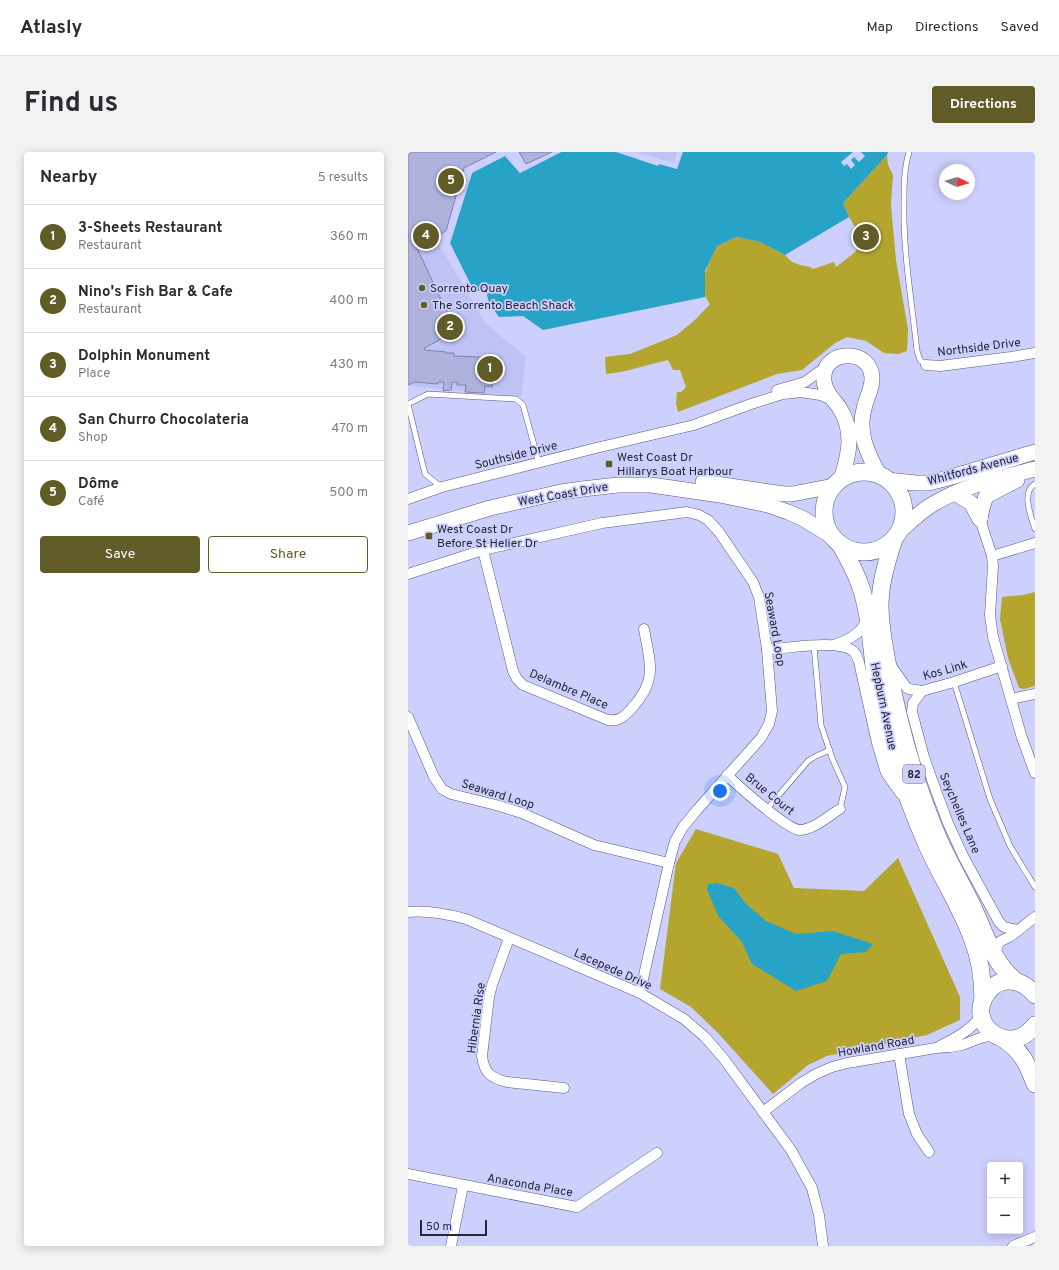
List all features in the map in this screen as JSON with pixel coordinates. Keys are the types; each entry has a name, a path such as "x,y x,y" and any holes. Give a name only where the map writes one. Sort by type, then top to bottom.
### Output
{"main road":[{"name":"82","path":"837,541 826,525 824,511 827,498 838,483 849,454 849,440 844,416 832,400 824,384 823,376 829,365 840,357 853,356 859,358 866,363 872,371 872,383 863,410 862,434 868,453 883,477 894,486 900,494 904,512 903,522 897,535"},
{"name":"Whitfords Avenue","path":"883,477 916,483 929,482 948,478 1035,452"},
{"name":"Whitfords Avenue","path":"897,535 928,508 957,492 1035,470"},
{"path":"980,519 986,496 1035,470"},
{"path":"838,483 853,474 866,472 883,477"},
{"name":"West Coast Drive","path":"408,526 507,497 573,482 606,478 636,477 704,482 784,494 803,492 838,483"},
{"name":"West Coast Drive","path":"408,533 490,508 561,492 618,485 651,485 720,495 768,505 802,518 837,541"},
{"path":"957,492 958,495 971,503 980,519"},
{"path":"837,541 853,551 868,552 882,548 897,535"},
{"name":"Hepburn Avenue","path":"897,535 884,569 880,607 886,658 894,702 904,742 919,788 940,840 982,925 994,956 1009,976 1025,983"},
{"name":"Hepburn Avenue","path":"837,541 855,572 861,586 878,692 887,732 913,810 926,842 973,939 983,987 982,1008"},
{"path":"982,1008 989,990 999,983 1011,981 1025,983"},
{"name":"82","path":"1025,983 1035,995"},
{"name":"82","path":"982,1008 986,1027 1014,1046 1029,1067 1035,1084"},
{"path":"999,1037 1015,1039 1021,1037 1035,1025"}],"street":[{"name":"Northside Drive","path":"926,365 940,366 1035,353"},
{"name":"Southside Drive","path":"631,439 692,420 748,399 805,382 829,365"},
{"name":"Southside Drive","path":"408,499 442,487 631,439 694,425 750,404 783,394 806,392 820,395 832,400"},
{"name":"Seaward Loop","path":"408,574 483,550 602,523 687,512 699,515 708,520 719,532 753,582 759,597 767,649 772,711 769,724 761,738 682,827 675,841 640,993"},
{"path":"980,519 992,556 993,577 990,616 993,637 1022,738 1035,773"},
{"path":"992,556 1035,543"},
{"name":"Delambre Place","path":"483,550 513,671 517,679 523,685 608,720 613,721 619,719 636,703 645,691 649,681 651,669 644,629"},
{"path":"829,646 844,642 864,628 867,620"},
{"path":"767,649 829,646 844,647 854,652 859,662 877,743 886,773 913,810"},
{"name":"Kos Link","path":"886,658 906,687 909,689 922,691 1002,666"},
{"name":"Seychelles Lane","path":"922,691 912,703 912,712 927,764 948,823 963,856 999,922 1004,927 1017,930"},
{"path":"1011,699 1035,694"},
{"name":"Seaward Loop","path":"408,717 434,777 442,789 451,794 522,813 594,844 669,863"},
{"name":"Brue Court","path":"727,775 786,825 799,830 813,827 840,809"},
{"name":"Lacepede Drive","path":"408,912 426,911 466,919 640,993 684,1019 705,1037 724,1059 791,1150 812,1188 819,1215 823,1246"},
{"path":"994,956 999,942 1035,917"},
{"name":"Hibernia Rise","path":"509,938 489,996 482,1056 485,1068 492,1077 498,1080 564,1088"},
{"name":"Howland Road","path":"936,1048 973,1026 982,1008"},
{"name":"Howland Road","path":"762,1112 801,1083 816,1074 847,1063 936,1048 949,1048 963,1045 987,1036 999,1037"},
{"path":"899,1054 909,1114 917,1134 929,1152"},
{"name":"Anaconda Place","path":"408,1174 463,1186 577,1207 657,1153"},
{"path":"451,1246 463,1186"},
{"path":"1013,1246 1035,1237"}],"lane":[{"path":"909,152 906,161 904,191 904,231 917,351 920,360 926,365"},
{"path":"442,487 425,474 408,404 428,394 516,399 523,405 539,463"},
{"path":"1035,484 1031,486 1027,496 1035,529"},
{"path":"814,646 822,725 845,787 840,809"},
{"path":"954,682 990,799 1010,846 1035,887"},
{"path":"767,809 808,761 830,750"}],"shaded area":[{"name":"Sorrento Quay","path":"496,152 464,168 440,246 485,323 526,357 521,397 409,386 408,157"},
{"path":"561,152 616,152 658,166 659,164 677,169 683,152 888,152 887,155 843,203 849,217 785,255 760,242 737,237 717,246 705,271 705,297 543,330 523,316 499,317 489,303 486,291 474,291 450,243 472,173 503,153 520,173"},
{"path":"636,152 677,152 674,163"},
{"path":"887,155 888,165 893,175 891,205 896,260 908,329 907,351 899,354 884,353 866,341 847,337 835,343 802,370 777,374 678,412 676,403 677,392 681,392 686,387 680,370 673,370 668,360 621,372 606,374 605,357 630,354 677,335 696,319 710,304 704,290 704,282 707,268 717,246 737,237 760,242 785,255 792,262 813,269 834,262 836,267 854,253 861,245 857,239 857,230 843,203"},
{"path":"1035,592 1035,686 1024,689 1019,688 1008,658 1000,619 1002,597"},
{"path":"696,829 778,854 794,888 864,891 898,858 960,997 960,1020 927,1035 827,1056 808,1065 773,1094 718,1033 691,1007 660,989 676,863"},
{"path":"717,883 734,888 746,904 766,921 796,934 833,931 873,944 866,952 841,954 827,981 796,991 752,964 742,942 719,917 707,890 708,884"}],"pier":[{"path":"501,152 511,152 521,170 556,152 561,152 520,173 505,156 472,173 450,243 448,241 470,172"},
{"path":"853,152 861,152 865,156 859,162 854,157 851,160 855,165 851,169 847,164 844,166 841,162"}],"building":[{"name":"Sorrento Quay","path":"412,152 496,152 464,168 446,231 416,246 456,331 424,348 425,350 454,353 454,356 501,358 499,377 493,376 492,387 485,386 484,393 465,392 466,385 457,385 457,382 452,382 451,390 443,391 444,382 438,382 438,384 415,382 408,385 408,154"},
{"path":"519,152 552,152 526,164"}],"place":[{"name":"Dôme","path":"451,181"},
{"name":"San Churro Chocolateria","path":"426,236"},
{"name":"Dolphin Monument","path":"866,237"},
{"name":"Sorrento Quay","path":"422,288"},
{"name":"The Sorrento Beach Shack","path":"424,305"},
{"name":"Nino's Fish Bar & Cafe","path":"450,327"},
{"name":"3-Sheets Restaurant","path":"490,369"},
{"name":"West Coast Dr Hillarys Boat Harbour","path":"609,464"},
{"name":"West Coast Dr Before St Helier Dr","path":"429,536"}]}
